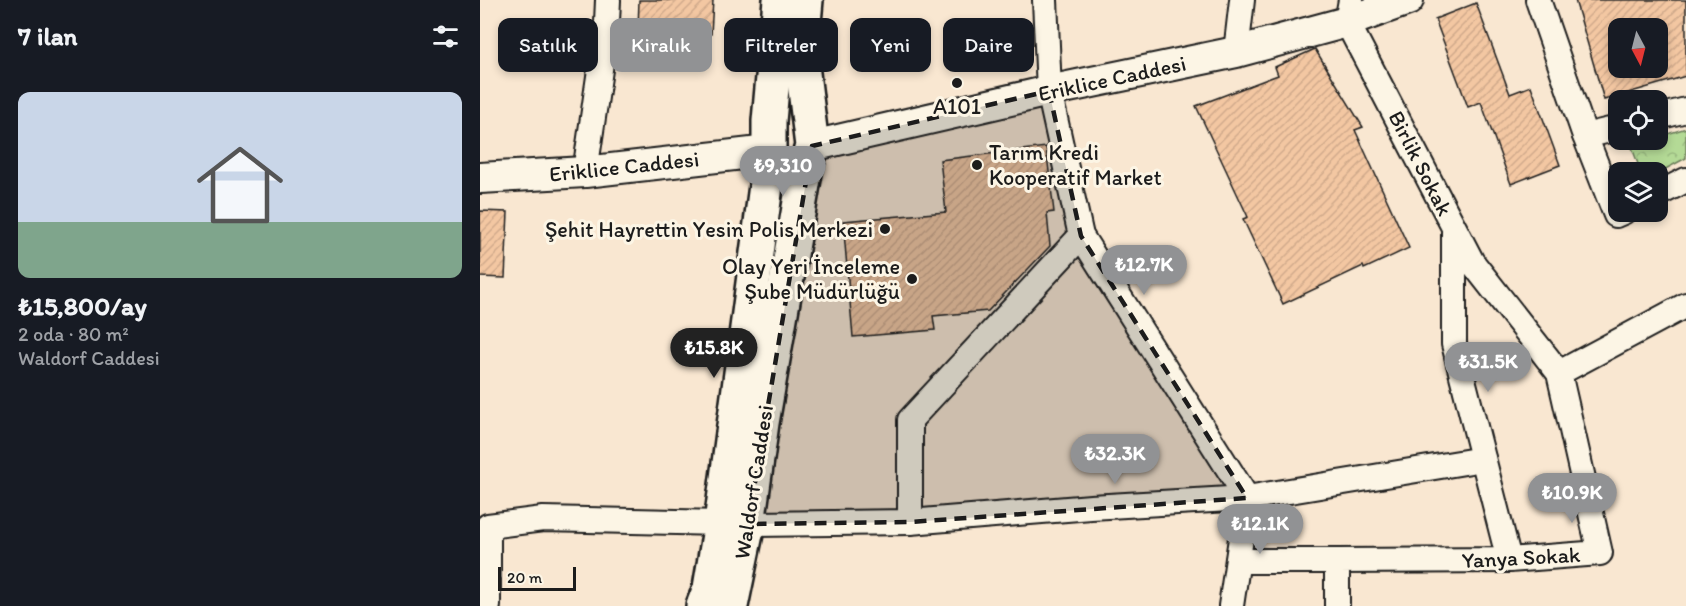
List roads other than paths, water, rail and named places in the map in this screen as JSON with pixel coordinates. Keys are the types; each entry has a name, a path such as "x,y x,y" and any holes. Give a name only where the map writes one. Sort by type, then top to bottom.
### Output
{"main road":[{"name":"Waldorf Caddesi","path":"731,606 735,524 769,157 769,121 780,0"},
{"name":"Waldorf Caddesi","path":"703,606 735,524 762,423 809,156 801,57 806,0"},
{"path":"769,157 779,135 790,130 805,136 809,156"}],"street":[{"path":"585,172 607,22 608,0"},
{"path":"1045,0 1049,91 1081,236 1247,498 1231,606"},
{"path":"1236,52 1242,0"},
{"name":"Eriklice Caddesi","path":"809,156 1049,91 1236,52 1349,11 1408,0"},
{"path":"1538,0 1585,136 1608,195"},
{"name":"Birlik Sokak","path":"1349,11 1454,227 1455,344 1509,560"},
{"path":"1668,114 1686,110"},
{"path":"1585,136 1608,130"},
{"name":"Eriklice Caddesi","path":"480,178 769,157"},
{"path":"1668,189 1686,180"},
{"name":"Yanya Sokak","path":"1238,561 1509,560 1600,553 1559,373 1472,262 1454,227"},
{"path":"910,522 910,420 1081,236"},
{"path":"1559,373 1686,305"},
{"path":"485,603 488,526 543,519 735,524 910,522 1091,507 1247,498 1482,459"},
{"path":"1337,561 1337,606"}],"place":[{"name":"A101","path":"957,83"},
{"name":"Tarım Kredi Kooperatif Market","path":"977,165"},
{"name":"Şehit Hayrettin Yesin Polis Merkezi","path":"885,229"},
{"name":"Olay Yeri İnceleme Şube Müdürlüğü","path":"912,279"}]}
